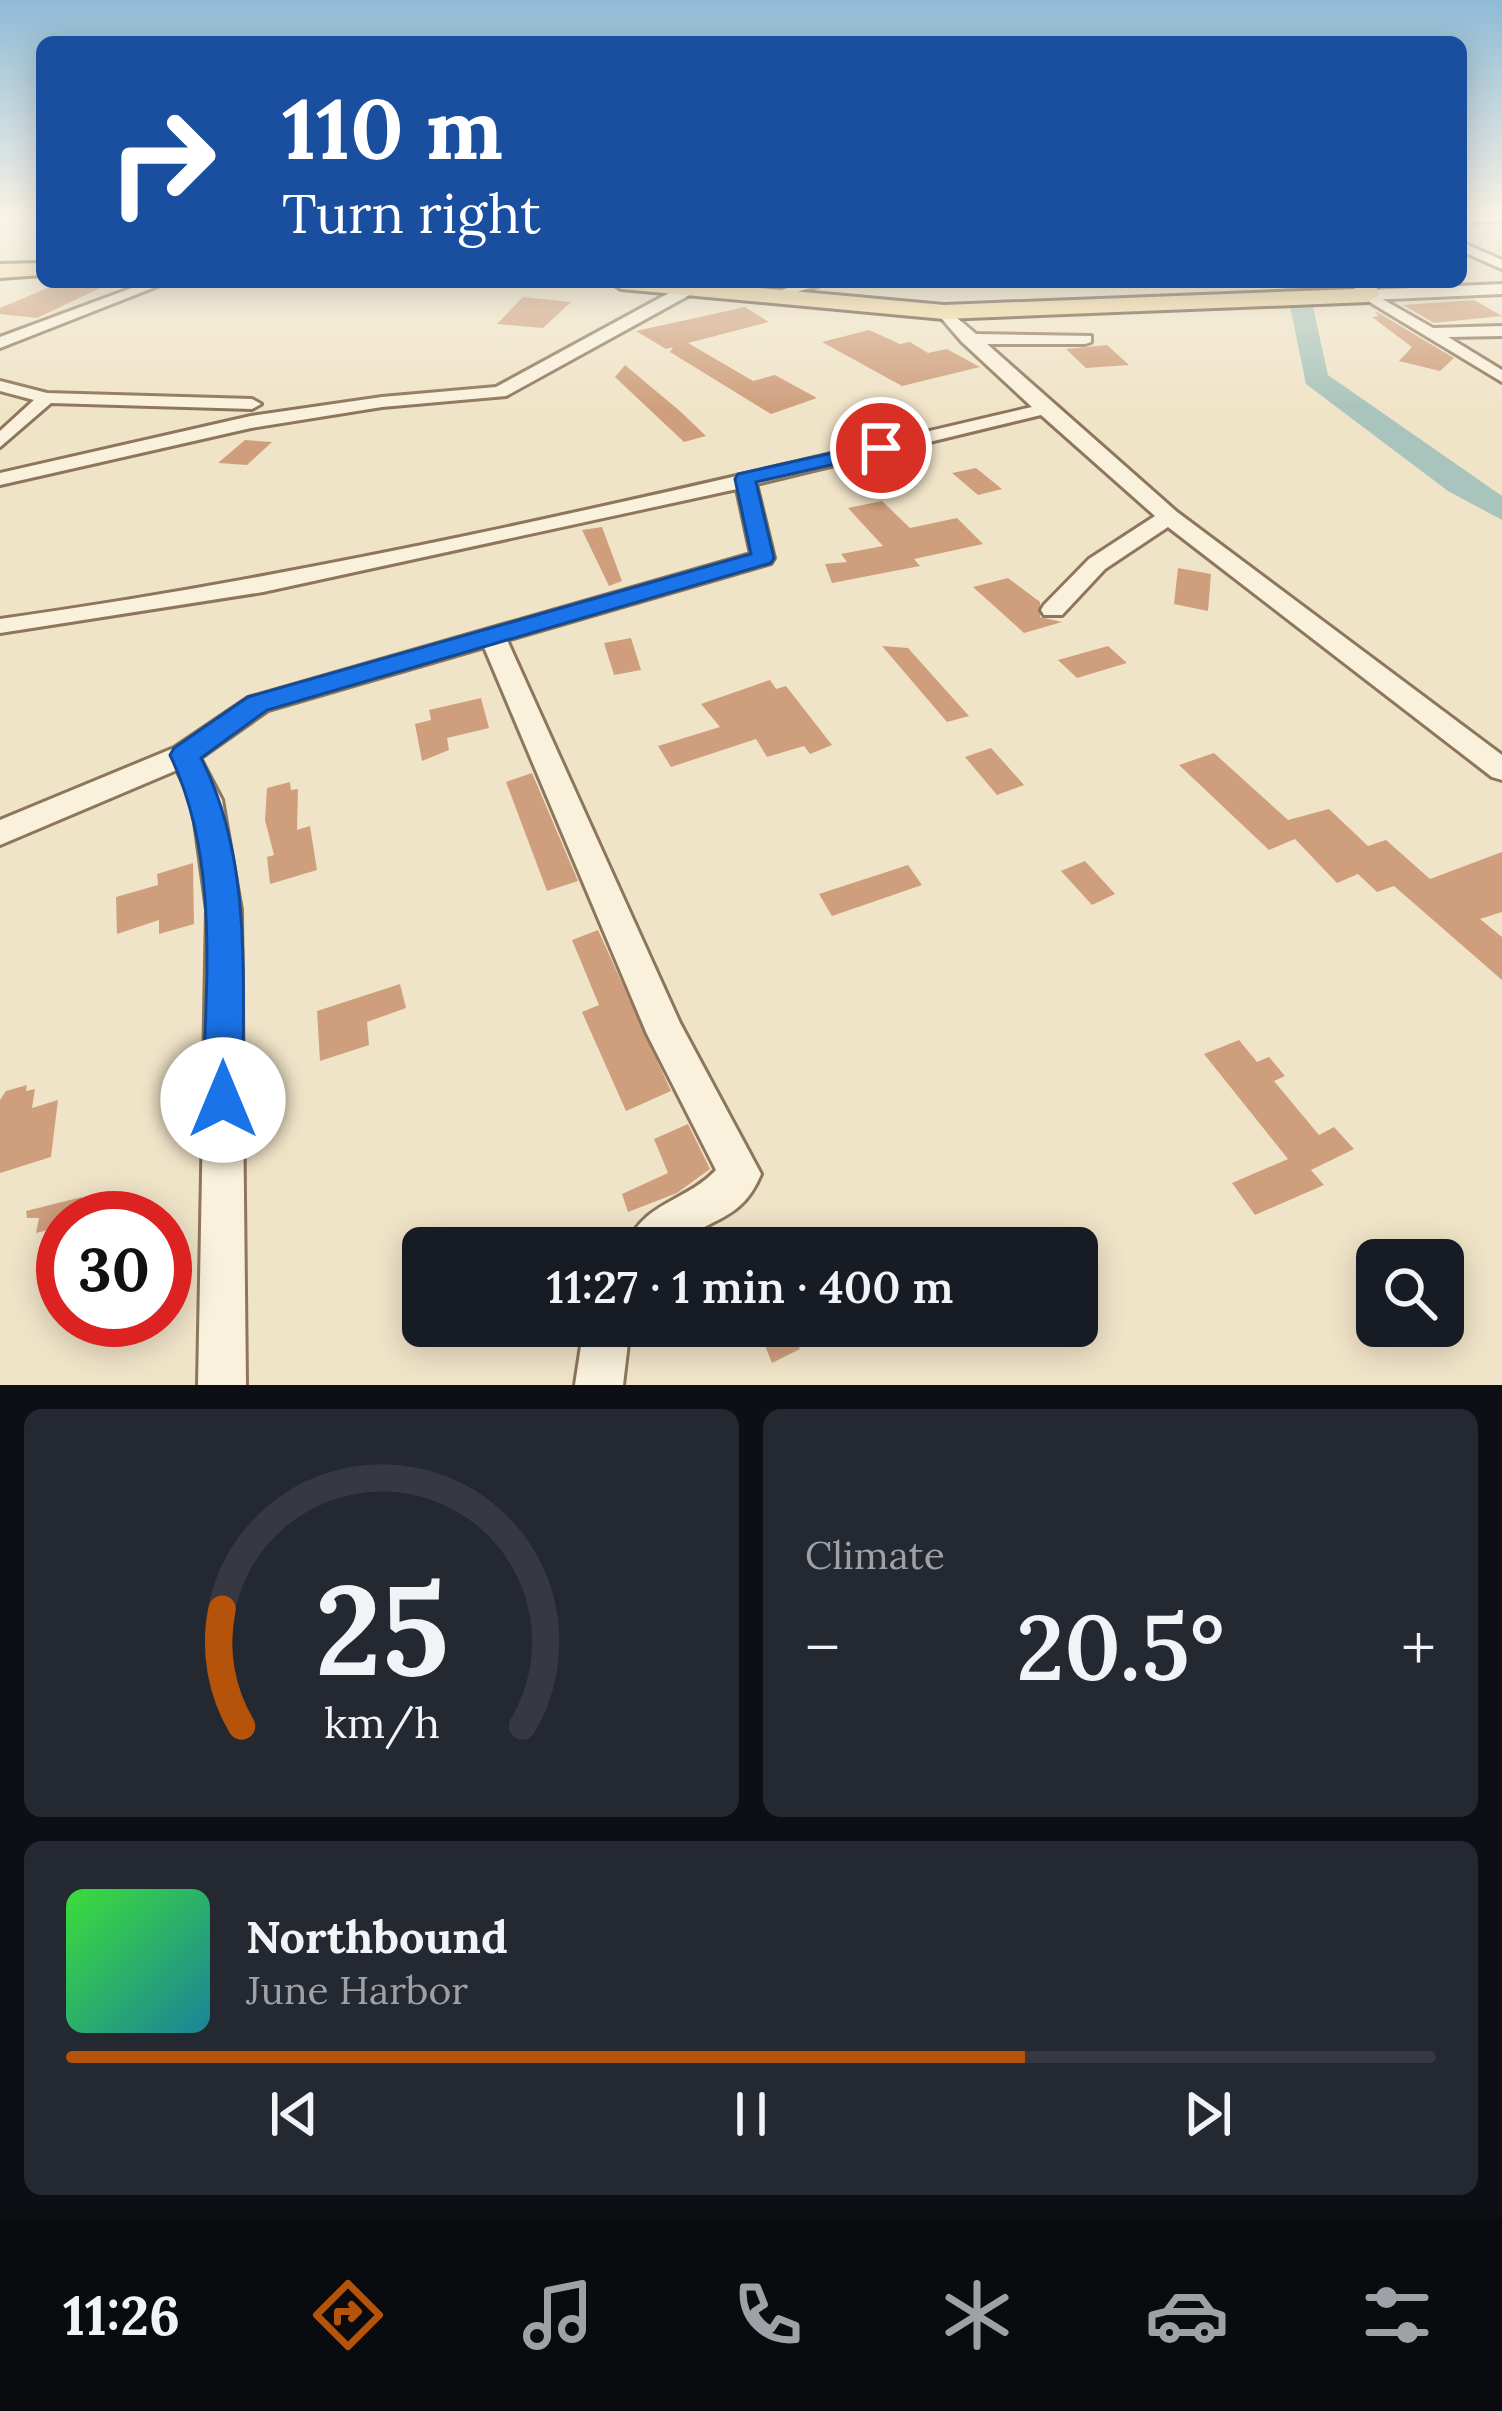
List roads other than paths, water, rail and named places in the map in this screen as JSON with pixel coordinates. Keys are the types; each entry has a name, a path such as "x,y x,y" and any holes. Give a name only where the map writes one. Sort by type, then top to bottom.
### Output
{"main road":[{"path":"678,288 944,312 1235,301 1358,291"}],"street":[{"path":"0,343 145,288"},
{"path":"769,296 799,288"},
{"path":"0,479 251,422 382,402 500,392 687,289"},
{"path":"1358,291 1502,289"},
{"path":"1358,291 1502,377"},
{"path":"944,312 1045,410 1169,517 1502,770"},
{"path":"1431,333 1502,331"},
{"path":"968,339 1085,340"},
{"path":"0,386 47,398 251,404"},
{"path":"0,441 47,398"},
{"path":"0,626 151,607 1045,410"},
{"path":"0,833 184,755 258,704 763,558 745,479"},
{"path":"1053,610 1097,564 1169,517"},
{"path":"493,638 666,1034 740,1174 714,1203 675,1218 667,1227"},
{"path":"184,755 207,800 224,910 222,1385"},
{"path":"599,1385 604,1347"}],"waterway":[{"path":"1297,288 1315,378 1502,510"}]}
